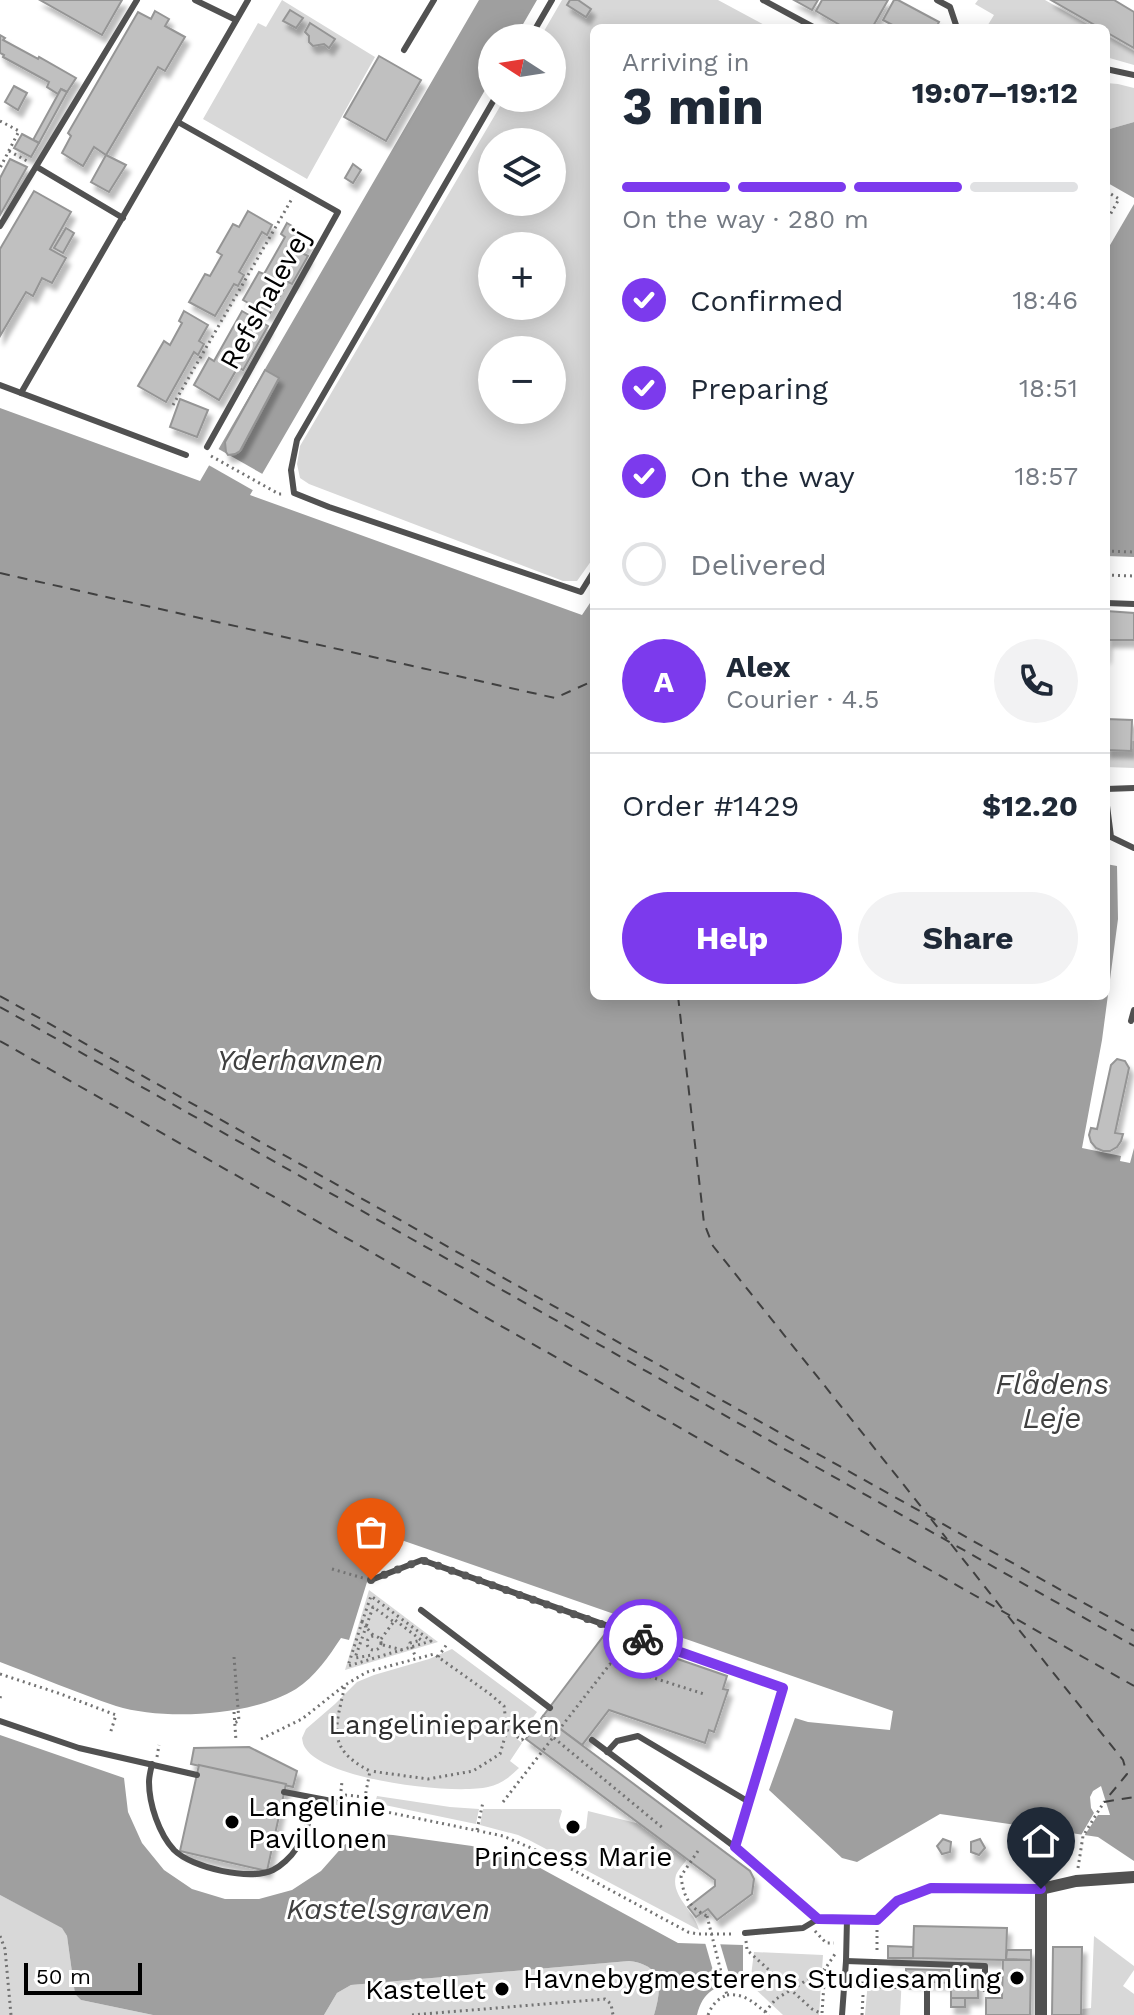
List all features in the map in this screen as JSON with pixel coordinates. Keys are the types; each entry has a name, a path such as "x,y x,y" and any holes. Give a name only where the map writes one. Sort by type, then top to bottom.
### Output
{"street":[{"path":"1041,2015 1041,1889 1076,1881 1134,1877"}],"lane":[{"path":"0,226 137,0"},
{"path":"195,0 236,20"},
{"path":"21,393 248,0"},
{"path":"404,50 434,0"},
{"path":"538,24 552,0"},
{"path":"763,0 808,24"},
{"path":"937,0 950,7 956,24"},
{"path":"1110,70 1134,75"},
{"path":"487,112 297,440 291,470 294,493 581,592 590,577"},
{"name":"Refshalevej","path":"178,122 338,212 207,447"},
{"path":"37,167 123,218"},
{"path":"0,385 186,455"},
{"path":"1110,603 1134,604"},
{"path":"1110,789 1134,788"},
{"path":"1110,829 1111,837 1134,848"},
{"path":"1131,1021 1134,1010"},
{"path":"371,1580 422,1560 783,1688 735,1847"},
{"path":"421,1610 550,1708"},
{"path":"0,1721 79,1748 197,1775"},
{"path":"607,1752 617,1741 638,1736 749,1802"},
{"path":"592,1740 735,1847 818,1919"},
{"path":"152,1764 149,1782 152,1806 160,1827 173,1849 197,1865 210,1868 240,1873 274,1869 297,1848 305,1833 314,1798"},
{"path":"284,1792 337,1802"},
{"path":"745,1933 803,1928 818,1919 877,1920 897,1901 931,1888 1041,1889"},
{"path":"842,2015 847,1919"},
{"path":"846,1961 985,1966 985,1989"},
{"path":"844,1984 927,1987 927,2015"}],"path":[{"path":"0,121 19,131 0,168"},
{"path":"9,151 37,167"},
{"name":"Refshalevej","path":"173,405 298,190"},
{"path":"1110,193 1119,199 1110,215"},
{"path":"209,455 279,494"},
{"path":"1110,551 1134,552"},
{"path":"1110,575 1134,576"},
{"path":"332,1569 354,1575"},
{"path":"372,1657 355,1658 373,1607 395,1619 431,1641 412,1647 402,1650 372,1657 348,1666 371,1596 395,1619 421,1640 410,1643 412,1647 416,1658"},
{"path":"373,1635 367,1642 368,1646 379,1649 395,1619"},
{"path":"362,1622 381,1641 402,1650"},
{"path":"438,1657 454,1635"},
{"path":"372,1649 375,1670"},
{"path":"261,1739 302,1719 345,1685 367,1672 434,1654 504,1706 507,1730 500,1754 473,1771 428,1779 370,1771 345,1754 337,1739 337,1722 345,1685"},
{"path":"234,1657 239,1721 234,1723 236,1741"},
{"path":"503,1802 610,1664 704,1694"},
{"path":"0,1674 116,1715 110,1734"},
{"path":"507,1730 522,1740 532,1726 554,1738 664,1829"},
{"path":"342,1781 340,1795 365,1797 370,1771"},
{"path":"337,1802 503,1836 538,1851 688,1932 745,1933"},
{"path":"477,1830 483,1802"},
{"path":"1076,1881 1083,1836 1104,1802"},
{"path":"698,1851 681,1876 683,1892 696,1911 707,1916 727,1995"},
{"path":"708,2015 719,1999 737,1994 747,1997 767,2014 776,1999 825,1969 834,1955 835,1943 826,1943 808,1925"},
{"path":"0,1936 5,1949 11,2015"},
{"path":"747,1950 812,2009 822,2014 825,1969"},
{"path":"412,2015 605,1999 611,2004 613,2015"}],"green space":[{"path":"282,0 375,57 307,179 203,119 258,23 266,27"},
{"path":"562,0 718,0 763,24 590,24 590,563 577,581 563,581 309,484 300,478 297,464 300,446 478,144 478,216 566,216 566,128 487,128 497,112 566,112 566,24 548,24"},
{"path":"978,0 1045,0 1087,24 988,24 994,15 975,4"},
{"path":"1110,37 1134,51 1134,65 1110,58"},
{"path":"1110,83 1134,88 1134,122 1110,129"},
{"path":"1131,741 1134,741 1134,768 1110,767 1110,750 1131,751"},
{"path":"369,1590 438,1642 345,1670"},
{"name":"Langelinieparken","path":"452,1649 537,1712 517,1739 522,1743 510,1761 519,1768 505,1780 488,1787 471,1789 392,1783 338,1769 318,1760 305,1748 302,1738 306,1729 357,1682"},
{"path":"377,1796 479,1809 476,1824 375,1803"},
{"path":"483,1809 560,1809 561,1828 574,1832 586,1828 588,1811 644,1825 692,1853 677,1872 675,1883 699,1930 529,1840 480,1825"},
{"path":"0,1895 62,1927 67,1936 75,1994 81,2000 153,2015 0,2015"},
{"path":"1094,1936 1134,1966 1123,1986 1134,1994 1134,2015 1082,2015 1082,2009 1091,2008"},
{"path":"754,1952 823,1955 819,2015 783,2015 750,1984"},
{"name":"Kastellet","path":"629,1961 649,1967 658,1979 654,2015 324,2015 337,1993 351,1985"},
{"path":"871,1974 902,1975 900,2015 865,2015"}],"water":[{"path":"479,0 537,0 523,24 478,24 478,102 250,495 582,615 590,603 590,1000 1107,1000 1082,1148 1121,1156 1120,1161 1130,1163 1134,1148 1134,1861 1098,1837 940,1814 857,1862 842,1858 769,1790 795,1718 890,1730 893,1711 384,1534 349,1640 341,1638 309,1678 278,1698 208,1713 136,1711 101,1701 0,1662 0,408 200,481"},
{"path":"1134,122 1134,198 1110,184 1110,129"},
{"path":"1134,204 1134,557 1110,556 1110,245"},
{"path":"1110,865 1117,866 1118,919 1110,980"},
{"name":"Kastelsgraven","path":"0,1735 124,1778 128,1812 142,1843 164,1870 192,1889 225,1899 259,1899 292,1890 321,1871 344,1845 367,1833 472,1846 531,1863 678,1943 743,1945 743,1984 713,1990 703,1999 697,2015 654,2015 658,1979 649,1967 629,1961 351,1985 337,1993 324,2015 153,2015 81,2000 75,1994 67,1936 62,1928 0,1895"}],"pier":[{"path":"215,447 266,476 256,492 205,463"},
{"path":"1101,1786 1110,1815 1098,1815 1082,1839 1080,1837 1094,1813 1090,1797"},
{"path":"704,1939 719,1940 732,1984 718,1988"}],"building":[{"path":"40,0 122,0 102,35"},
{"path":"570,0 578,0 591,9 586,17 567,5"},
{"path":"794,0 818,0 812,10"},
{"path":"822,0 888,0 874,24 838,24 816,11"},
{"path":"894,0 898,0 939,22 890,24 883,20"},
{"path":"1051,0 1114,0 1134,12 1134,48 1110,34 1110,24 1093,24"},
{"path":"290,10 303,18 296,28 283,21"},
{"path":"155,11 169,19 165,26 185,37 165,71 158,67 106,155 94,147 83,166 62,153 71,136 68,133 138,12 151,19"},
{"path":"310,23 335,39 329,48 324,44 313,46 309,42 305,32"},
{"path":"0,35 5,38 3,40 76,78 67,92 61,89 58,94 47,87 49,82 3,57 0,53"},
{"path":"379,56 421,80 386,141 344,117"},
{"path":"14,86 27,93 18,110 5,102"},
{"path":"61,89 67,92 39,143 33,140"},
{"path":"22,134 39,143 31,157 14,148"},
{"path":"106,155 126,165 109,192 91,182"},
{"path":"10,159 27,167 0,215 0,178"},
{"path":"353,164 361,170 353,183 345,178"},
{"path":"34,191 71,212 50,249 66,258 52,283 42,278 33,296 26,292 0,336 0,249"},
{"path":"248,211 272,225 267,235 262,232 239,272 244,275 238,286 234,284 215,316 189,302 205,274 210,276 222,255 217,252 233,224 239,227"},
{"path":"287,223 311,237 302,253 308,256 269,315 243,300 259,272 264,274 285,237 281,234"},
{"path":"66,228 74,233 63,253 54,248"},
{"path":"184,311 208,325 199,341 204,344 198,355 194,352 166,402 138,386 164,341 170,345 182,323 179,321"},
{"path":"242,311 268,326 243,370 238,367 219,400 194,385 209,358 214,361"},
{"path":"265,370 279,378 240,451 228,455 225,442"},
{"path":"180,399 208,410 197,437 170,427"},
{"path":"1110,611 1134,613 1134,640 1110,640"},
{"path":"1110,719 1132,720 1131,751 1110,750"},
{"path":"1117,1059 1125,1061 1129,1068 1115,1133 1123,1134 1117,1147 1103,1151 1096,1148 1089,1135 1091,1128 1097,1129 1111,1065"},
{"path":"605,1634 727,1676 723,1689 728,1690 714,1732 709,1730 705,1743 609,1710 582,1745 543,1716"},
{"path":"543,1716 750,1871 754,1879 752,1894 717,1920 708,1909 696,1917 688,1907 715,1886 715,1880 526,1739"},
{"path":"249,1747 297,1771 293,1787 191,1764 194,1748"},
{"name":"Langelinie Pavillonen","path":"199,1765 286,1784 267,1871 180,1851"},
{"path":"943,1839 951,1842 950,1852 942,1854 937,1846"},
{"path":"980,1839 985,1848 979,1855 971,1852 971,1842"},
{"path":"914,1926 1007,1928 1006,1960 913,1958"},
{"path":"888,1946 913,1947 913,1958 888,1958"},
{"path":"1053,1947 1082,1947 1081,2015 1052,2015"},
{"path":"1007,1950 1031,1950 1031,1960 1006,1959"},
{"path":"1003,1960 1031,1960 1030,2015 986,2015 986,1998 1002,1998"},
{"path":"906,1969 949,1970 949,1977 906,1975"},
{"path":"906,1975 949,1977 949,1983 906,1981"},
{"path":"951,1976 978,1976 978,1998 951,1998"},
{"path":"951,1998 965,1998 965,2007 951,2007"}],"ferry route":[{"path":"0,573 555,698 590,682"},
{"path":"0,996 1134,1631"},
{"path":"678,1000 704,1223 713,1246 927,1514"},
{"path":"0,1007 1134,1646"},
{"path":"0,1041 1134,1686"},
{"path":"931,1519 947,1539"},
{"path":"951,1544 1004,1611"},
{"path":"1008,1616 1123,1760 1127,1774 1104,1802"},
{"path":"1104,1802 1134,1797"}],"way so far":[{"path":"371,1580 422,1560 643,1639"}],"place":[{"name":"Langelinie Pavillonen","path":"232,1822"},
{"name":"Princess Marie","path":"573,1827"},
{"name":"Havnebygmesterens Studiesamling","path":"1017,1978"},
{"name":"Kastellet","path":"502,1989"}],"route":[{"path":"643,1639 783,1688 735,1847 818,1919 877,1920 897,1901 931,1888 1041,1889"}],"water label":[{"name":"Yderhavnen","path":"300,1059"},
{"name":"Flådens Leje","path":"1052,1400"}]}
